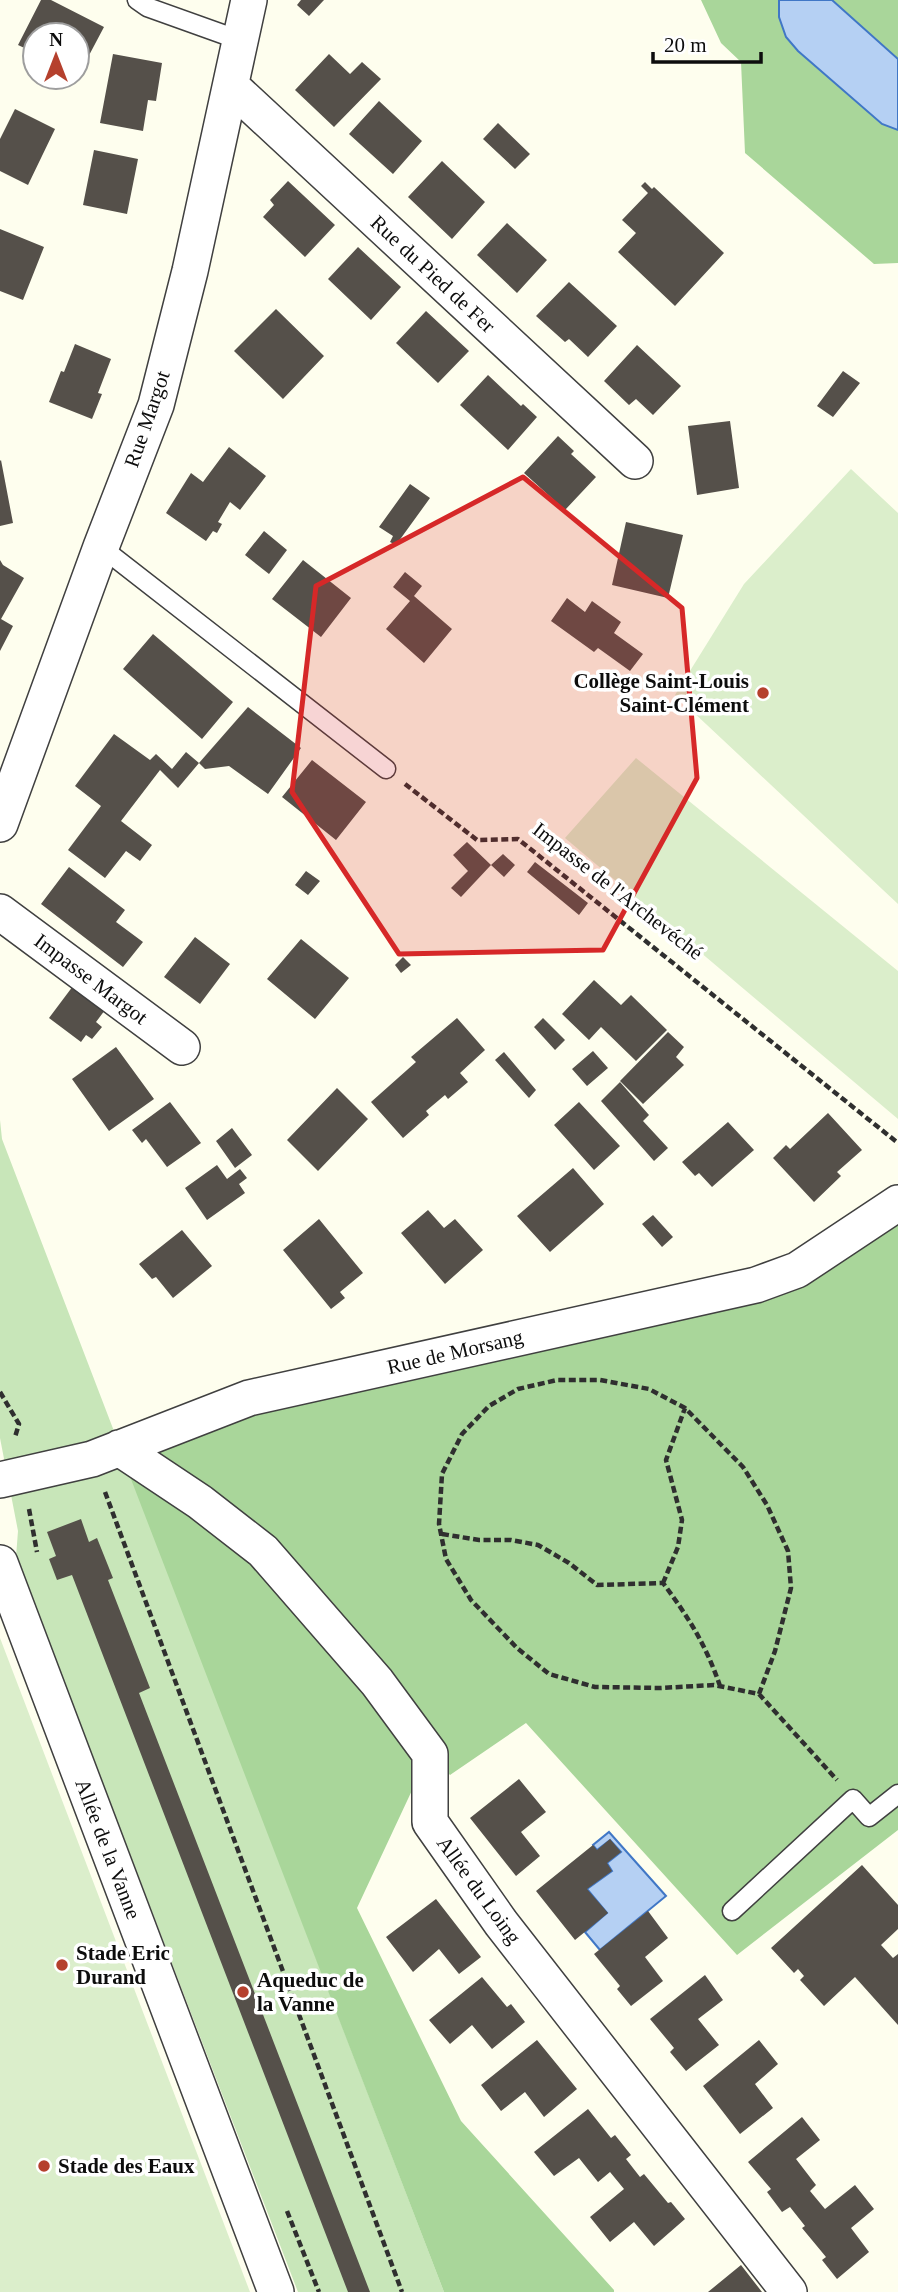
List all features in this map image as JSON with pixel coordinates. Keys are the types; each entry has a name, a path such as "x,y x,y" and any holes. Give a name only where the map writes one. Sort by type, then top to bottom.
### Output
{"street":[{"name":"Rue Margot","path":"0,824 156,405 191,271 249,0"},
{"name":"Rue du Pied de Fer","path":"232,88 635,461"},
{"name":"Impasse Margot","path":"0,912 182,1047"},
{"name":"Rue de Morsang","path":"0,1480 106,1453 249,1398 756,1285 797,1270 898,1203"},
{"name":"Allée du Loing","path":"106,1453 200,1502 263,1551 377,1682 430,1754 430,1822 502,1923 789,2292"},
{"name":"Allée de la Vanne","path":"0,1563 276,2292"}],"lane":[{"path":"138,0 147,7 242,41"},
{"path":"101,547 386,769"},
{"path":"732,1911 853,1799 869,1817 898,1794"}],"path":[{"name":"Impasse de l'Archevéché","path":"386,769 477,840 518,839 898,1143"},
{"path":"759,1694 775,1651 791,1588 788,1551 767,1505 743,1467 685,1408 649,1389 600,1380 557,1380 518,1389 489,1406 462,1434 442,1474 439,1524 446,1559 471,1600 517,1648 549,1674 595,1687 720,1686 759,1694 853,1799"},
{"path":"0,1392 19,1424 15,1437"},
{"path":"663,1583 678,1547 682,1520 666,1460 685,1408"},
{"path":"106,1453 402,2292"},
{"path":"441,1534 538,1545 569,1563 597,1585 663,1583"},
{"path":"663,1583 685,1612 708,1652 720,1686"}],"highlighted area":[{"path":"523,477 682,608 697,778 603,950 399,954 292,792 316,586"}],"green space":[{"path":"701,0 898,0 898,263 874,264 745,153 741,62 721,43"},
{"path":"851,469 898,513 898,904 675,695 744,584"},
{"path":"636,758 898,971 898,1119 565,838"},
{"path":"0,1120 2,1139 444,2292 298,2292 16,1557 18,1531 0,1438"},
{"path":"898,1220 898,1830 737,1955 526,1723 450,1775 429,1754 357,1908 461,2121 614,2290 444,2292 119,1448 756,1285"},
{"name":"Stade Eric Durand","path":"0,1638 250,2292 0,2292"}],"water":[{"path":"779,0 832,0 898,59 898,130 882,124 798,51 786,37 779,17"},
{"path":"609,1832 666,1896 600,1950 585,1932 607,1913 587,1889 612,1871 607,1863 621,1852 610,1840 597,1850 593,1845"}],"building":[{"path":"41,0 51,0 104,27 91,52 91,21 30,21"},
{"path":"301,0 324,0 309,16 297,5"},
{"path":"113,54 162,63 156,101 148,100 143,131 100,123"},
{"path":"329,54 350,74 362,62 381,79 334,127 295,90"},
{"path":"379,101 422,141 393,174 349,134"},
{"path":"15,109 55,129 28,185 0,171 0,139"},
{"path":"498,123 530,154 515,169 483,139"},
{"path":"94,150 138,159 127,214 83,205"},
{"path":"442,161 485,202 452,239 408,197"},
{"path":"288,181 335,225 305,257 263,217 274,205 270,200"},
{"path":"645,182 652,189 654,187 724,253 675,306 618,252 636,233 622,220 648,193 641,186"},
{"path":"507,223 547,260 517,293 477,255"},
{"path":"0,229 44,247 23,300 0,291"},
{"path":"358,247 401,287 371,320 328,279"},
{"path":"569,282 617,326 588,357 569,339 565,342 536,316"},
{"path":"276,309 324,356 283,399 234,351"},
{"path":"426,311 469,351 438,383 396,343"},
{"path":"75,344 111,359 98,393 102,394 92,419 49,402"},
{"path":"637,345 681,386 653,415 636,399 629,405 604,381"},
{"path":"843,371 860,383 833,417 817,406"},
{"path":"488,375 537,417 508,450 460,405"},
{"path":"730,421 739,488 697,495 688,426"},
{"path":"558,436 574,451 571,454 596,477 565,510 524,473"},
{"path":"229,447 266,476 240,510 230,502 218,522 222,524 217,533 213,531 206,541 166,513 191,473 203,482"},
{"path":"0,461 13,523 0,526"},
{"path":"410,484 430,498 396,545 390,542 393,536 379,527"},
{"path":"626,522 683,535 668,598 612,585"},
{"path":"264,531 287,550 269,574 245,555"},
{"path":"0,560 3,565 24,578 1,619 13,626 0,651"},
{"path":"303,560 351,598 321,637 272,599"},
{"path":"405,572 422,586 414,596 452,629 424,663 386,629 410,601 393,587"},
{"path":"567,598 585,612 592,601 621,622 614,633 643,654 630,671 598,648 594,652 551,621"},
{"path":"153,634 233,702 202,739 123,669"},
{"path":"248,707 301,748 268,794 229,766 205,769 199,763"},
{"path":"114,734 150,760 156,754 172,769 186,752 199,763 178,788 160,770 121,821 152,845 140,861 126,851 105,878 68,850 101,806 75,786"},
{"path":"312,760 366,802 336,840 282,797"},
{"path":"467,842 491,865 461,897 451,888 468,871 453,855"},
{"path":"503,854 515,865 504,877 491,865"},
{"path":"535,862 588,903 579,915 527,872"},
{"path":"69,867 125,910 116,922 143,942 123,967 41,904"},
{"path":"306,871 320,881 308,895 295,885"},
{"path":"195,937 230,964 200,1004 164,977"},
{"path":"301,939 349,978 315,1019 267,979"},
{"path":"403,957 411,965 401,973 395,965"},
{"path":"594,980 621,1005 631,995 667,1030 636,1061 601,1027 589,1040 562,1014"},
{"path":"73,986 105,1010 96,1022 102,1027 92,1039 86,1035 81,1042 49,1018"},
{"path":"457,1018 485,1050 460,1073 468,1082 448,1099 445,1095 426,1111 429,1115 403,1138 371,1102 416,1062 411,1057"},
{"path":"543,1018 565,1040 555,1050 534,1027"},
{"path":"668,1032 684,1047 676,1057 684,1065 643,1104 620,1081"},
{"path":"116,1047 154,1099 109,1131 72,1079"},
{"path":"593,1051 608,1068 587,1086 572,1069"},
{"path":"504,1052 536,1090 529,1098 495,1060"},
{"path":"620,1082 649,1115 643,1121 668,1148 654,1161 601,1101"},
{"path":"337,1088 368,1119 318,1171 287,1140"},
{"path":"170,1102 201,1143 167,1167 146,1139 142,1143 132,1130"},
{"path":"579,1102 620,1146 594,1170 554,1125"},
{"path":"828,1113 862,1150 837,1172 841,1176 814,1202 773,1158 786,1145 790,1149"},
{"path":"728,1122 754,1150 712,1187 699,1173 695,1176 682,1162"},
{"path":"232,1128 252,1155 235,1168 216,1141"},
{"path":"217,1165 227,1179 240,1169 247,1178 239,1184 245,1193 207,1220 185,1188"},
{"path":"573,1168 604,1204 550,1252 517,1216"},
{"path":"428,1210 444,1228 455,1219 483,1250 445,1284 401,1233"},
{"path":"653,1215 673,1237 662,1247 642,1224"},
{"path":"319,1219 363,1273 340,1292 345,1298 331,1309 283,1250"},
{"path":"182,1230 212,1266 173,1298 156,1277 152,1279 139,1264"},
{"name":"Aqueduc de la Vanne","path":"81,1519 89,1542 97,1538 113,1578 108,1580 150,1688 139,1693 370,2292 348,2292 72,1575 57,1580 49,1559 56,1556 47,1532"},
{"path":"519,1779 546,1812 521,1832 540,1856 516,1876 470,1818"},
{"path":"610,1839 621,1852 607,1863 612,1871 587,1889 608,1913 575,1940 536,1891 593,1845 597,1850"},
{"path":"862,1865 898,1905 898,1929 881,1945 893,1958 898,1954 898,2025 855,1977 824,2006 800,1980 804,1976 798,1969 794,1973 771,1948"},
{"path":"436,1899 481,1957 459,1974 439,1949 413,1972 386,1937"},
{"path":"648,1911 668,1938 645,1957 663,1981 631,2006 617,1989 620,1986 594,1954"},
{"path":"705,1975 723,2000 698,2019 719,2045 686,2071 670,2052 674,2048 650,2019"},
{"path":"482,1977 507,2007 511,2004 525,2022 492,2049 472,2025 450,2044 429,2020"},
{"path":"537,2040 577,2089 544,2117 525,2092 501,2111 481,2085"},
{"path":"759,2040 778,2064 755,2084 773,2108 740,2134 703,2086"},
{"path":"588,2109 611,2138 615,2135 631,2155 626,2159 640,2177 644,2174 685,2219 654,2246 634,2222 610,2242 590,2217 624,2189 610,2172 598,2182 579,2158 554,2176 534,2152"},
{"path":"802,2117 820,2140 796,2159 816,2185 810,2191 825,2209 855,2185 874,2209 851,2228 869,2252 837,2279 822,2260 826,2257 802,2228 805,2226 790,2207 782,2212 767,2192 771,2189 748,2162"},
{"path":"741,2265 762,2292 708,2292"}],"place":[{"name":"Collège Saint-Louis Saint-Clément","path":"763,693"},
{"name":"Stade Eric Durand","path":"62,1965"},
{"name":"Aqueduc de la Vanne","path":"243,1992"},
{"name":"Stade des Eaux","path":"44,2166"}]}
